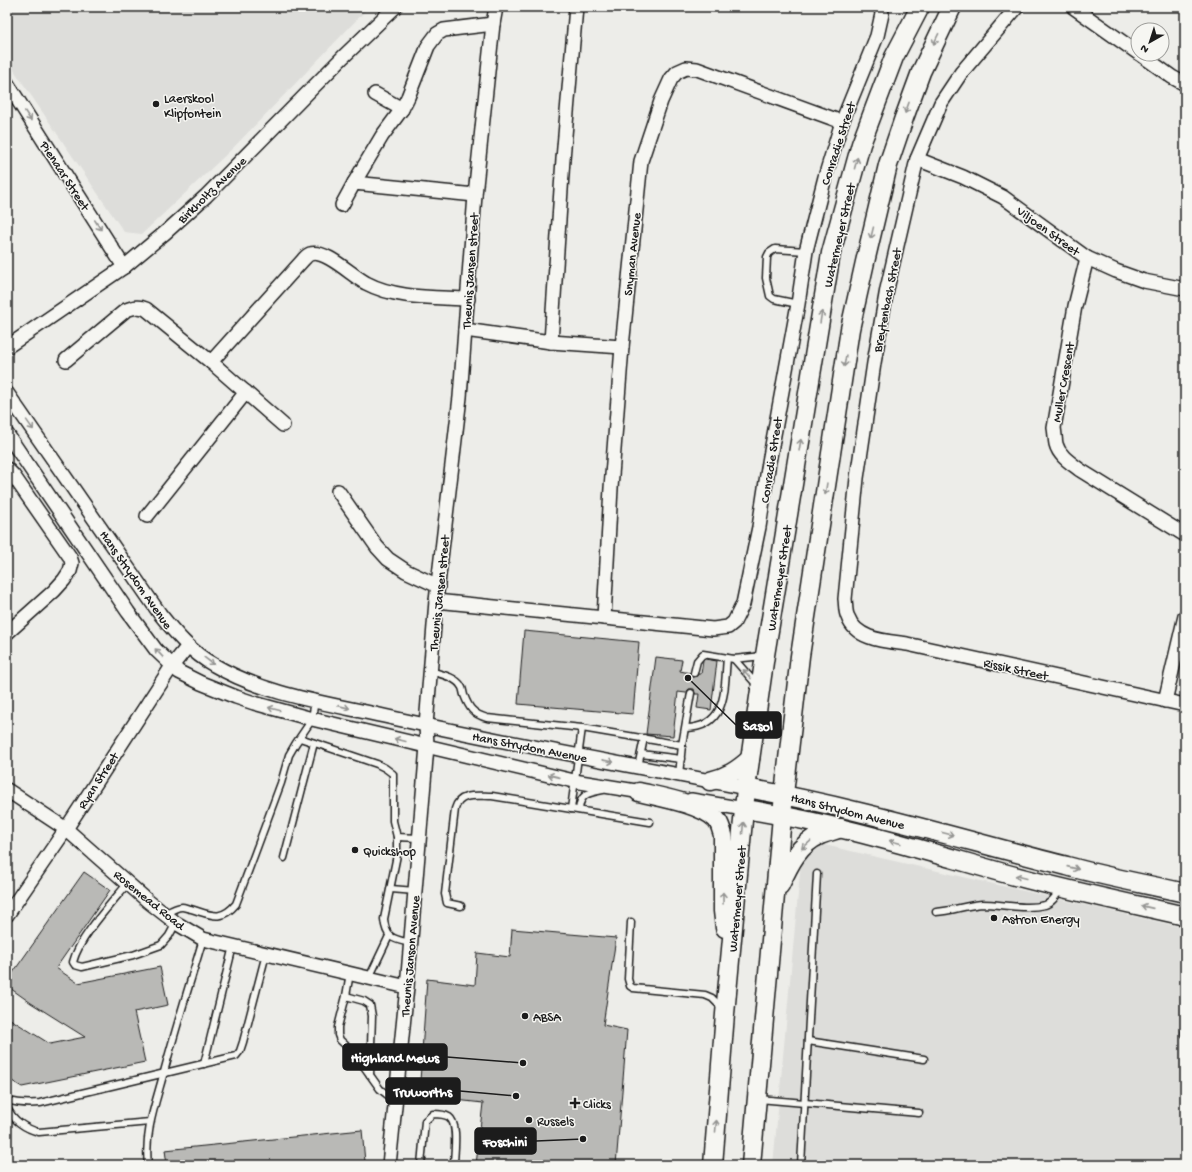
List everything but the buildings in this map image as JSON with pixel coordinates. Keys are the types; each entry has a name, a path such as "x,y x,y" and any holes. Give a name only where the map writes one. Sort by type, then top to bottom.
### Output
{"main road":[{"path":"751,1165 781,814 800,656 850,329 888,165 920,72 952,8"},
{"name":"Watermeyer Street","path":"713,1165 725,1014 746,788 765,655 831,253 861,144 894,57 918,9"},
{"path":"710,781 733,773 750,759"},
{"name":"Hans Strydom Avenue","path":"746,788 784,794 943,833 1068,867 1185,893"},
{"path":"640,792 701,809 716,819 720,825 724,845 723,911 730,965"},
{"name":"Hans Strydom Avenue","path":"744,809 781,814 841,828 1001,872 1185,916"},
{"path":"775,897 794,857 807,844 819,836 841,828"}],"street":[{"name":"Birkholtz Avenue","path":"9,347 124,266 166,232 206,196 344,56 395,7"},
{"name":"Theunis Jansen street","path":"426,746 426,725 436,600 460,397 475,195 496,7"},
{"path":"551,342 563,159 576,7"},
{"name":"Conradie Street","path":"436,600 713,629 728,627 734,622 743,604 759,527 806,251 825,177 842,122 877,36 882,14 881,7"},
{"name":"Breytenbach Street","path":"851,625 847,616 845,599 857,478 883,311 917,159 941,103 961,73 1018,7"},
{"path":"1073,7 1130,47"},
{"path":"342,205 382,136 402,109 428,46 436,34 444,30 493,24"},
{"path":"1151,62 1172,77 1185,84"},
{"name":"Snyman Avenue","path":"604,618 611,488 622,346 641,161 661,101 671,79 677,72 686,68 697,69 842,122"},
{"name":"Pienaar Street","path":"7,83 124,266"},
{"path":"375,94 402,109"},
{"name":"Viljoen Street","path":"917,159 963,177 1003,197 1087,258 1116,271 1144,281 1185,289"},
{"path":"354,183 475,195"},
{"path":"211,362 309,254 318,254 328,257 358,279 388,292 410,296 468,299"},
{"name":"Muller Crescent","path":"1087,258 1076,306 1054,428 1056,444 1067,460 1080,470 1185,535"},
{"path":"66,360 126,310 134,307 141,307 146,309 211,362 283,426"},
{"path":"465,330 551,342 622,346"},
{"path":"147,516 246,392"},
{"name":"Hans Strydom Avenue","path":"7,393 160,614 188,646 213,665 255,685 279,692 426,725 746,788"},
{"name":"Hans Strydom Avenue","path":"7,434 128,612 156,650 179,672 201,683 236,697 312,719 574,781 744,809"},
{"path":"7,469 14,475 42,515 70,557 72,563 70,571 54,591 9,628"},
{"path":"338,490 377,547 388,559 406,571 438,586"},
{"path":"1165,701 1185,616"},
{"name":"Rissik Street","path":"851,625 860,633 881,640 907,644 1185,705"},
{"name":"Ryan Street","path":"7,915 66,829 172,666 188,646"},
{"name":"Theunis Janson Avenue","path":"389,1165 408,987 426,746"},
{"name":"Rosemead Road","path":"7,790 66,829 176,923 203,939 408,987"}],"lane":[{"path":"798,304 774,299 770,296 766,278 767,257 769,253 775,249 806,251"},
{"path":"694,673 697,661 702,654 734,659 765,655"},
{"path":"686,728 702,726 713,719 719,711 723,703 728,658"},
{"path":"734,659 760,688"},
{"path":"430,671 454,680 461,686 471,709 478,716 582,728 682,745"},
{"path":"680,775 682,745 691,693"},
{"path":"165,914 176,908 183,907 211,915 222,916 230,911 236,904 289,755 312,719 315,700"},
{"path":"571,809 582,728"},
{"path":"300,738 377,764 390,770 393,774 393,821 397,837 397,855 384,919 385,928 389,936 393,939 411,943"},
{"path":"638,767 644,738"},
{"path":"284,858 314,743"},
{"path":"641,754 681,759"},
{"path":"579,810 581,801 586,795 612,787"},
{"path":"461,906 449,904 445,901 456,804 464,797 471,795 492,796 650,822"},
{"path":"397,837 419,838"},
{"path":"801,1165 816,874"},
{"path":"128,883 92,929 78,951 74,962 75,966 82,967 132,955 161,945 169,936 176,923"},
{"path":"936,912 947,912 982,904 1032,906 1045,905 1051,902 1062,887"},
{"path":"391,889 415,890"},
{"path":"631,922 628,979 630,986 636,988 705,994 722,1007 725,1014"},
{"path":"369,978 389,936"},
{"path":"148,1165 147,1143 150,1122 203,939"},
{"path":"204,1064 233,946"},
{"path":"7,1100 17,1103 40,1103 236,1056 240,1051 266,954"},
{"path":"350,973 338,1027 338,1035 340,1040 355,1054 380,1089 395,1101"},
{"path":"346,996 364,1001 370,1005 372,1016 370,1076"},
{"path":"808,1041 924,1059"},
{"path":"757,1099 919,1113"},
{"path":"7,1107 20,1123 39,1132 150,1122"},
{"path":"421,1165 424,1121 433,1114 448,1116 454,1123 454,1165"}],"shaded area":[{"name":"Laerskool Klipfontein","path":"7,7 369,7 233,148 142,234 124,232 7,60"},
{"path":"803,840 1185,928 1185,1165 773,1165"}],"place":[{"name":"Laerskool Klipfontein","path":"156,104"},
{"name":"Sasol","path":"688,678"},
{"name":"Quickshop","path":"355,850"},
{"name":"Astron Energy","path":"994,918"},
{"name":"ABSA","path":"525,1016"},
{"name":"Highland Mews","path":"523,1063"},
{"name":"Truworths","path":"516,1096"},
{"name":"Clicks","path":"575,1103"},
{"name":"Russels","path":"529,1120"},
{"name":"Foschini","path":"583,1139"}]}
